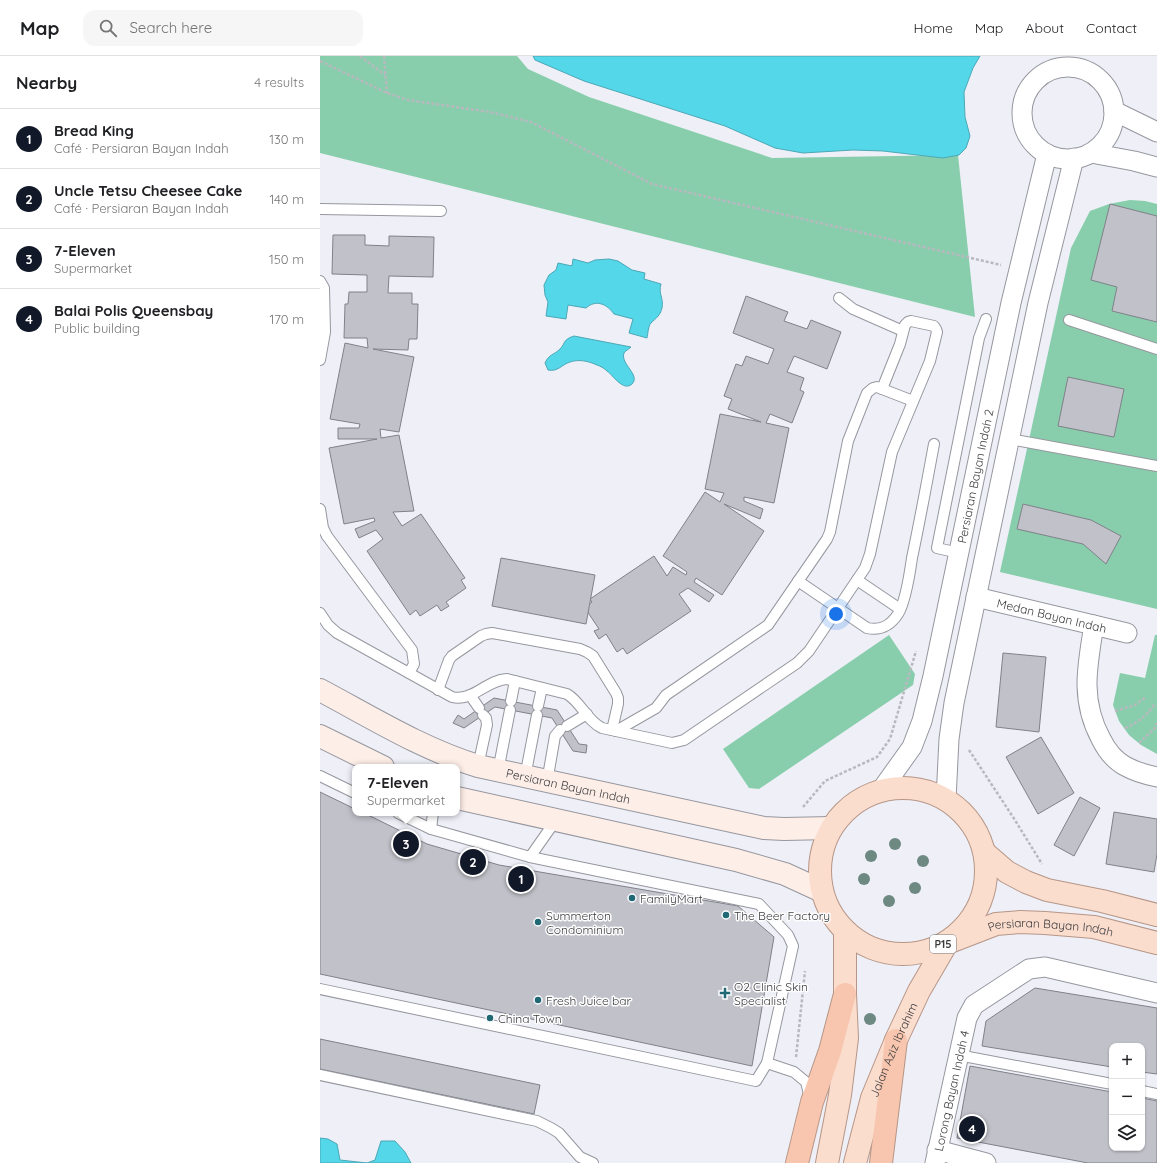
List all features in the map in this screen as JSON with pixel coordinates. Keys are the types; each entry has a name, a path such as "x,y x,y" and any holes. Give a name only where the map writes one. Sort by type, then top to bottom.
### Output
{"highway":[{"path":"798,1163 812,1102 830,1051 844,994"},
{"path":"882,1163 896,1040"}],"main road":[{"name":"P15","path":"904,787 926,790 946,799 964,813 977,832 985,853 986,879 980,904 966,926 946,943 921,953 894,954 867,947 845,931 831,913 822,891 820,870 823,848 831,828 844,811 862,798 882,789 904,787"},
{"path":"985,853 1007,872 1026,882 1047,890 1102,901 1157,915"},
{"name":"Persiaran Bayan Indah","path":"946,943 996,924 1045,922 1094,927 1157,943"},
{"path":"827,1163 840,1095 847,1038 844,994 845,931"},
{"name":"Jalan Aziz Ibrahim","path":"855,1163 872,1098 896,1040 919,991 946,943"}],"street":[{"path":"946,799 949,739 954,703 1038,302 1083,156 1101,145 1113,124 1114,111 1112,96 1104,84 1093,74 1079,68 1064,66 1050,70 1037,78 1028,90 1023,103 1022,119 1027,133 1035,145 1047,154 1060,158 1083,156 1134,161 1157,167"},
{"path":"1114,111 1157,132"},
{"name":"Persiaran Bayan Indah 2","path":"882,789 912,747 922,721 959,553 1011,302 1047,154"},
{"name":"Medan Bayan Indah","path":"976,597 1127,633"},
{"path":"1094,625 1088,664 1087,698 1094,726 1107,750 1124,766 1157,777"},
{"name":"Persiaran Bayan Indah","path":"320,690 418,742 442,753 488,769 764,828 831,828"},
{"path":"320,736 377,764"},
{"path":"460,799 736,860 785,874 822,891"},
{"name":"Lorong Bayan Indah 4","path":"936,1157 967,1018 974,1005 1028,969 1046,967 1157,993"},
{"path":"936,1157 986,1163"}],"lane":[{"path":"320,210 441,211"},
{"path":"320,281 324,288 325,332 320,360"},
{"path":"839,298 853,309 903,331"},
{"path":"959,553 937,548 979,338 986,319"},
{"path":"1069,320 1157,349"},
{"path":"320,613 328,625 337,633 452,697 458,699 464,698 493,682 500,679 507,679 571,697 598,726 672,743 684,740 797,663 809,651 865,568 870,554 892,452 930,361 937,332 934,326 911,321 905,325 900,344 882,389"},
{"path":"614,730 656,708 666,695 768,625 827,539 830,532 846,447 867,393 873,388 882,389 913,401"},
{"path":"1010,439 1157,466"},
{"path":"798,581 868,628 874,630 887,626 898,614 908,582 934,444"},
{"path":"320,509 323,528 327,536 412,650 414,664 409,673"},
{"path":"857,580 900,609"},
{"path":"438,690 449,660 452,656 486,634 492,633 580,650 593,656 616,693 618,704 614,730"},
{"path":"488,769 510,705 515,681"},
{"path":"525,777 542,688"},
{"path":"470,695 486,718 488,769"},
{"path":"547,782 555,736 564,728 587,714"},
{"path":"320,776 352,792"},
{"path":"320,989 756,1081 767,1063 793,946 788,935 759,904 530,857 431,829 404,816"},
{"path":"431,829 433,816"},
{"path":"530,857 556,820"},
{"path":"958,1055 1109,1083"},
{"path":"767,1063 794,1072 806,1082 812,1102"},
{"path":"320,1075 537,1121 559,1133 580,1157 593,1163"},
{"path":"1145,1092 1157,1094"}],"path":[{"path":"360,56 385,76"},
{"path":"384,56 387,93"},
{"path":"320,61 387,93 408,100 490,112 531,122 652,184 1006,266"},
{"path":"797,810 803,808 825,781 878,757 890,739 917,648"},
{"path":"1115,711 1135,705 1146,697"},
{"path":"1125,728 1141,720 1155,704"},
{"path":"1139,743 1155,728 1157,723"},
{"path":"967,748 1042,864 1047,867"},
{"path":"794,1072 805,969"}],"green space":[{"path":"320,56 517,56 528,69 589,97 772,158 958,155 975,317 320,153"},
{"path":"1130,200 1145,201 1157,204 1157,609 1000,572 1071,248 1090,211 1109,204"},
{"path":"889,635 915,674 913,685 759,789 749,788 723,749"},
{"path":"1155,635 1157,635 1157,754 1141,745 1129,735 1119,721 1113,705 1120,673 1145,678"}],"water":[{"path":"533,56 980,56 973,68 964,92 965,117 970,136 966,148 959,155 943,158 883,151 853,150 803,153 775,148 725,126 584,81 535,60"},
{"path":"573,259 588,263 595,260 609,259 618,261 632,270 645,273 644,279 661,284 660,291 662,308 659,315 650,324 647,338 629,333 633,319 614,314 605,305 597,303 586,308 568,305 566,319 546,316 548,302 545,295 544,285 549,275 556,270 558,263 572,266"},
{"path":"574,336 631,347 624,353 624,357 634,377 632,384 625,386 618,382 603,368 584,361 573,361 557,369 548,370 545,363 548,358 562,347 566,340"},
{"path":"320,1138 328,1139 337,1144 340,1160 367,1163 320,1163"},
{"path":"381,1141 395,1141 405,1152 411,1163 367,1163 375,1160"}],"building":[{"path":"1110,204 1157,216 1157,322 1112,311 1117,287 1091,280"},
{"path":"333,235 365,235 365,245 389,246 389,236 434,237 433,277 389,276 388,293 412,293 412,304 418,304 417,339 409,339 408,350 373,349 414,357 399,432 380,429 381,438 399,435 414,511 393,512 402,526 421,514 465,578 461,580 466,588 446,602 449,606 441,611 437,605 420,616 416,610 410,615 367,551 383,539 376,530 359,538 355,529 375,521 374,518 344,524 329,448 377,439 338,439 338,428 359,428 360,424 330,419 345,343 368,348 367,338 344,338 345,304 348,304 349,292 367,292 367,275 332,274"},
{"path":"746,296 788,312 784,321 807,329 811,320 841,332 827,369 794,356 787,372 804,378 800,390 804,392 792,423 770,414 766,423 789,428 774,503 744,497 744,501 763,509 760,519 724,504 764,531 722,595 696,578 694,582 714,595 709,602 688,588 679,594 691,611 627,654 623,648 617,652 606,634 599,639 594,631 599,629 585,608 592,602 590,599 654,556 667,576 673,567 686,575 687,572 663,556 705,492 720,502 724,493 705,489 720,414 761,422 728,409 732,399 724,396 736,364 742,366 746,356 768,364 774,349 733,333"},
{"path":"1068,377 1124,389 1114,437 1058,426"},
{"path":"1023,504 1091,520 1121,536 1106,564 1083,544 1017,529"},
{"path":"501,558 595,575 586,624 492,606"},
{"path":"1003,653 1046,657 1039,732 996,727"},
{"path":"494,698 557,710 579,744 587,745 586,753 573,751 552,718 495,707 464,728 453,723 458,715 464,719"},
{"path":"1041,737 1074,793 1038,814 1006,757"},
{"name":"Summerton Condominium","path":"320,792 352,808 352,816 370,816 427,844 499,865 738,906 774,937 752,1066 320,974"},
{"path":"1080,797 1100,808 1074,856 1054,845"},
{"path":"1114,812 1157,819 1157,854 1154,872 1106,864"},
{"path":"1035,988 1157,1008 1157,1074 1145,1072 1145,1043 1109,1043 1109,1067 982,1046 986,1021"},
{"path":"320,1039 540,1085 534,1114 320,1069"},
{"path":"970,1066 1109,1091 1109,1151 1145,1151 1145,1099 1157,1101 1157,1163 1088,1163 957,1138"}],"place":[{"name":"7-Eleven","path":"406,844"},
{"name":"Uncle Tetsu Cheesee Cake","path":"473,862"},
{"name":"Bread King","path":"521,879"},
{"name":"FamilyMart","path":"632,898"},
{"name":"The Beer Factory","path":"726,915"},
{"name":"Summerton Condominium","path":"538,922"},
{"name":"O2 Clinic Skin Specialist","path":"725,993"},
{"name":"Fresh Juice bar","path":"538,1000"},
{"name":"China Town","path":"490,1018"},
{"name":"Balai Polis Queensbay","path":"972,1129"}]}
